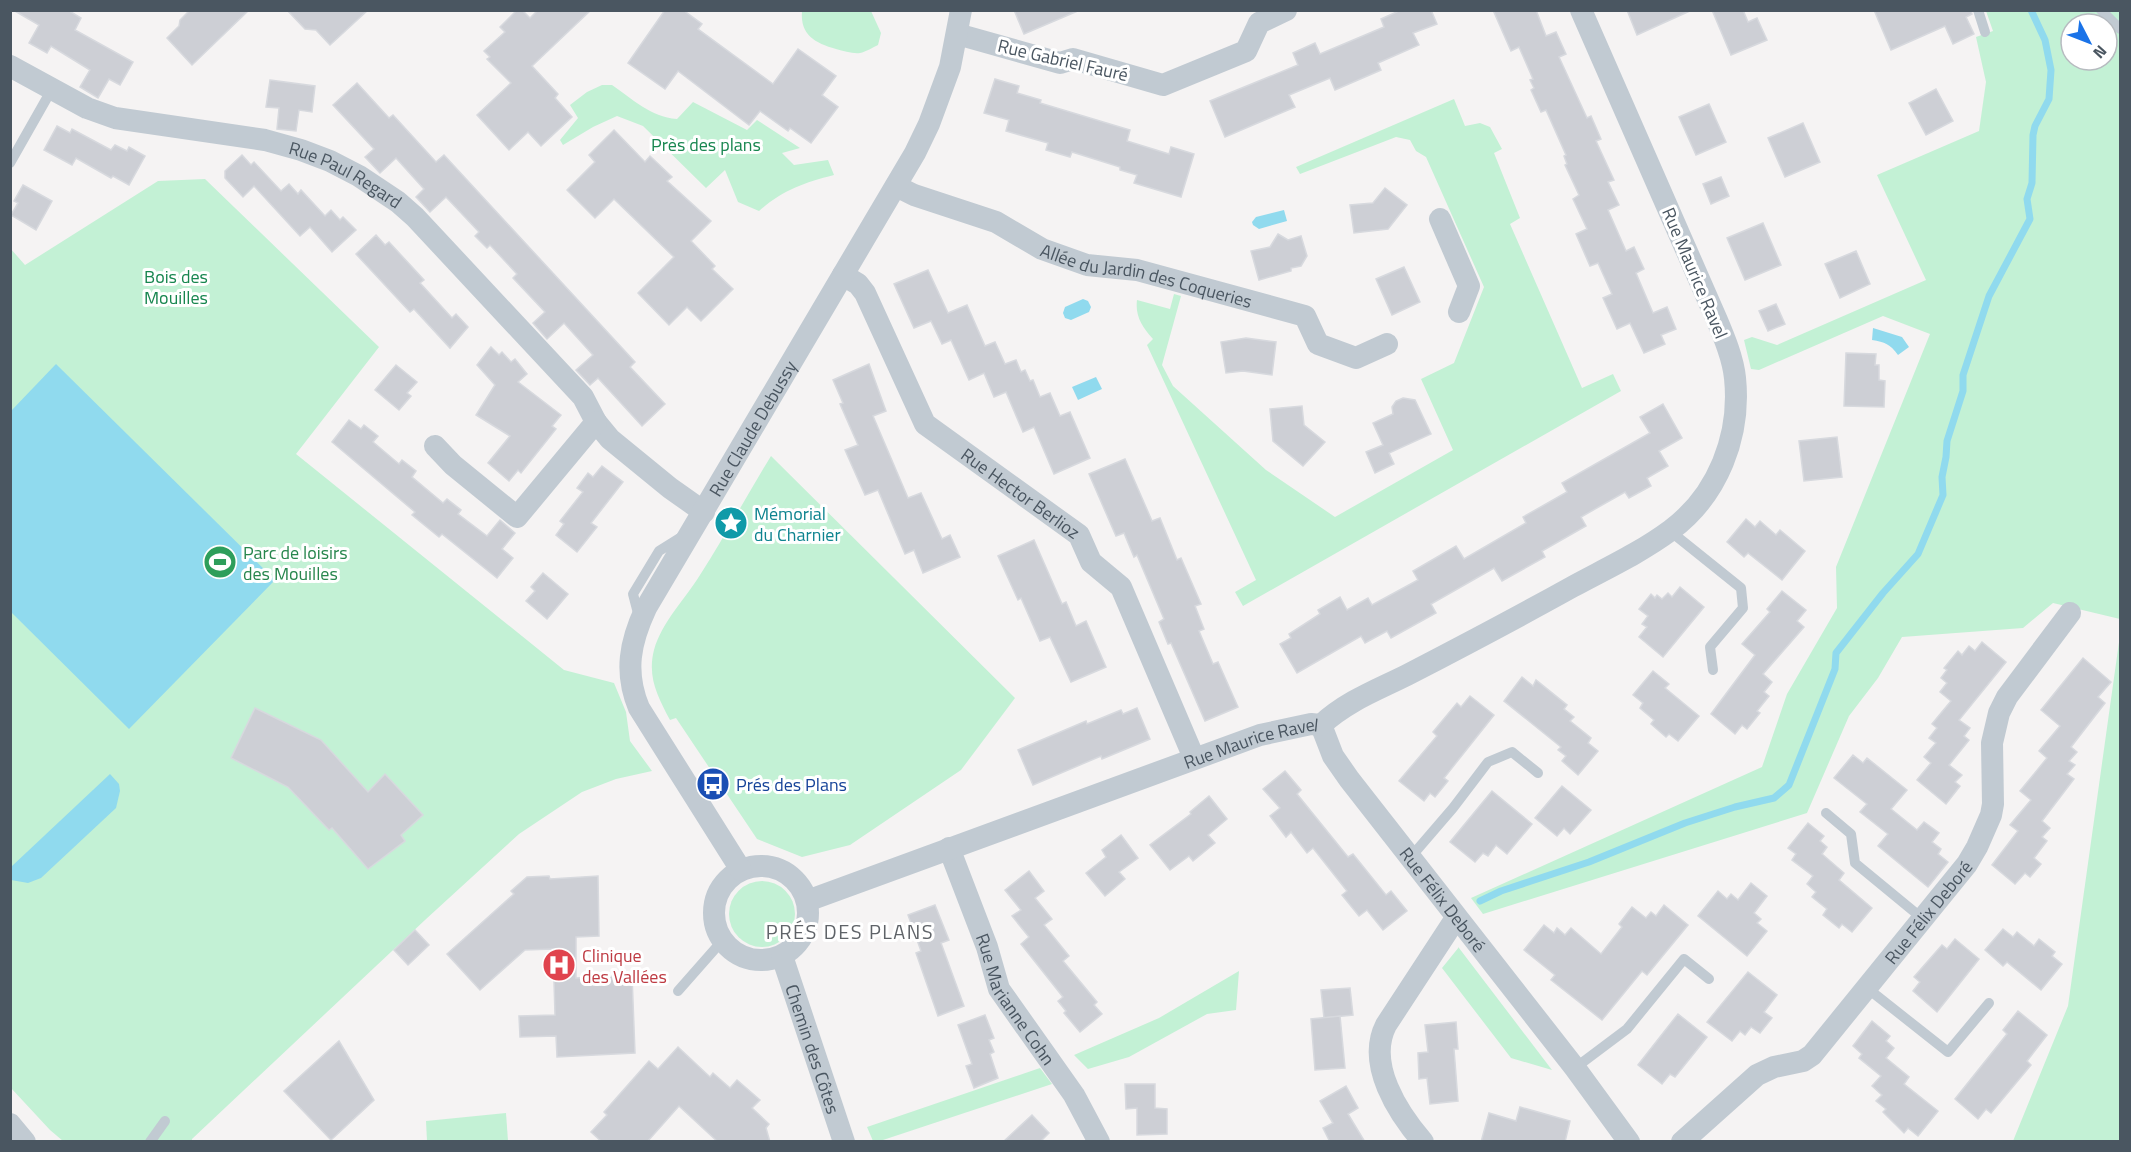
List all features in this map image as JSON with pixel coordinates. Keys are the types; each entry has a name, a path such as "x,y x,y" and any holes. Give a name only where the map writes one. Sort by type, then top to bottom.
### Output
{"street":[{"name":"Rue Claude Debussy","path":"741,870 659,742 635,699 630,679 629,659 632,642 640,621 896,186 929,124 950,67 960,10"},
{"name":"Rue Gabriel Fauré","path":"957,34 1060,63 1073,59 1164,85 1246,51 1259,24 1286,10"},
{"name":"Rue Maurice Ravel","path":"807,901 1260,735 1311,724 1321,725 1335,712 1361,696 1519,616 1631,555 1670,531 1698,504 1724,463 1736,420 1735,379 1731,360 1719,326 1581,10"},
{"name":"Rue Paul Regard","path":"10,66 87,108 115,118 273,142 300,150 360,176 387,193 415,217 583,398 596,422 610,439 670,488 699,521"},
{"name":"Allée du Jardin des Coqueries","path":"896,186 914,195 996,222 1042,249 1087,265 1137,270 1305,316 1318,344 1356,358 1387,344"},
{"path":"1440,219 1469,286 1460,312"},
{"name":"Rue Hector Berlioz","path":"843,275 858,284 865,293 925,424 1078,534 1091,562 1121,587 1194,758"},
{"path":"435,446 453,465 517,517 596,422"},
{"name":"Rue Félix Deboré","path":"1682,1142 1757,1075 1774,1067 1803,1061 1812,1056 1967,864 1988,824 1993,804 1993,733 2007,697 2070,613"},
{"name":"Rue Félix Deboré","path":"1321,725 1333,756 1456,918 1575,1068 1629,1142"},
{"name":"Rue Marianne Cohn","path":"949,848 987,947 999,989 1074,1095 1099,1142"},
{"path":"761,866 781,870 797,882 807,901 808,918 803,935 792,949 782,956 768,960 753,960 733,951 722,941 714,922 715,901 725,883 741,870 761,866"},
{"path":"1424,1142 1404,1118 1391,1095 1383,1068 1381,1039 1386,1025 1456,918"},
{"name":"Chemin des Côtes","path":"782,956 844,1142"}],"lane":[{"path":"1978,10 1984,32"},
{"path":"2101,10 2121,29"},
{"path":"10,163 52,89"},
{"path":"1670,531 1741,588 1743,608 1710,647 1713,670"},
{"path":"1410,858 1453,808 1488,762 1512,752 1538,773"},
{"path":"1826,813 1851,834 1856,863 1923,919"},
{"path":"678,991 722,941"},
{"path":"1575,1068 1627,1029 1684,959 1708,979"},
{"path":"1867,988 1948,1052 1989,1003"},
{"path":"150,1142 165,1121"}],"green space":[{"path":"802,11 871,11 881,33 878,45 865,52 857,53 828,47 815,41 806,32"},
{"path":"1986,11 2120,11 2120,619 2053,603 2023,628 1902,637 1878,678 1849,716 1807,813 1483,914 1471,898 1762,767 1787,694 1837,608 1836,567 1930,334 1883,316 1759,370 1751,369 1744,340 1752,337 1777,345 1926,280 1877,175 1979,131 1986,82 1976,37 1993,31"},
{"name":"Près des plans","path":"602,85 612,85 650,111 667,118 677,119 693,102 747,130 757,120 800,148 782,153 794,165 828,160 834,175 794,188 759,211 738,202 725,170 706,188 643,126 617,116 563,145 560,140 578,118 570,105 587,92"},
{"path":"1454,99 1465,126 1480,123 1490,127 1502,149 1494,153 1520,218 1510,224 1582,388 1613,374 1621,391 1243,606 1235,592 1256,580 1147,345 1153,339 1140,321 1137,300 1170,309 1174,294 1181,296 1162,365 1173,386 1266,470 1335,517 1453,450 1421,379 1454,363 1484,287 1426,157 1416,151 1410,140 1396,137 1300,174 1296,167"},
{"name":"Parc de loisirs des Mouilles","path":"205,179 379,347 296,454 564,670 614,683 626,712 630,741 652,771 616,779 582,792 519,834 192,1141 63,1141 11,1088 10,248 25,265 158,181"},
{"path":"771,456 1015,698 961,770 850,845 802,857 757,839 676,718 670,720 658,695 652,669 654,650 662,630 694,584"},
{"path":"2120,635 2120,1141 2013,1141 2068,1006"},
{"path":"762,881 775,884 785,891 792,901 795,914 792,927 785,937 775,944 762,947 749,944 739,937 732,927 729,914 732,901 739,891 749,884"},
{"path":"1459,947 1552,1070 1511,1058 1442,968"},
{"path":"1239,971 1236,1010 1207,1014 1129,1057 1088,1069 1074,1055 1159,1018"},
{"path":"1040,1068 1052,1084 880,1141 873,1141 867,1127"},
{"path":"506,1113 508,1141 427,1141 426,1121"}],"water":[{"path":"1284,210 1287,221 1259,229 1253,225 1252,222 1256,217"},
{"path":"1083,299 1088,301 1091,307 1089,312 1071,320 1065,318 1063,313 1065,307"},
{"path":"1873,328 1902,337 1909,347 1898,355 1887,344 1872,340"},
{"path":"56,364 275,580 129,729 11,612 11,411"},
{"path":"1096,377 1102,389 1078,400 1072,387"},
{"path":"110,774 119,784 120,791 116,808 41,878 28,883 11,880 11,867"}],"building":[{"path":"13,10 68,10 81,18 75,30 133,62 120,85 109,79 98,98 80,87 90,70 51,46 47,53 29,43 39,25"},
{"path":"190,10 249,10 192,65 167,38"},
{"path":"287,10 368,10 330,45 316,30 305,29"},
{"path":"517,10 522,10 530,18 538,10 591,10 532,66 558,94 555,98 572,117 541,146 528,132 509,150 477,115 511,83 487,59 490,57 484,51 505,32 500,27"},
{"path":"665,10 683,10 702,24 698,29 773,84 798,49 836,76 822,95 838,107 811,143 790,128 788,131 760,111 749,125 678,71 665,89 628,63"},
{"path":"1014,10 1080,10 1024,34"},
{"path":"1401,10 1431,10 1437,24 1413,33 1419,45 1378,63 1381,70 1335,90 1330,78 1289,95 1295,107 1225,137 1210,101 1298,65 1293,53 1315,43 1320,54 1384,27 1381,19"},
{"path":"1493,10 1536,10 1546,36 1556,32 1566,54 1559,57 1587,118 1591,116 1601,139 1596,141 1614,180 1608,182 1619,205 1608,210 1626,251 1634,247 1644,269 1636,273 1653,313 1667,307 1676,329 1661,335 1665,344 1644,353 1630,323 1617,329 1603,298 1612,294 1598,263 1590,266 1576,234 1587,229 1573,199 1579,195 1565,165 1567,164 1564,156 1566,155 1546,110 1541,112 1531,90 1534,88 1530,80 1533,79 1519,47 1511,51"},
{"path":"1627,10 1692,10 1637,35"},
{"path":"1712,10 1743,10 1748,22 1757,18 1767,40 1731,55"},
{"path":"1874,10 1971,10 1972,14 1966,17 1974,34 1953,44 1945,26 1891,50"},
{"path":"995,79 1019,86 1017,93 1041,100 1040,103 1130,130 1127,141 1169,154 1171,147 1194,154 1181,197 1134,183 1137,175 1120,170 1120,167 1072,152 1070,157 1046,150 1048,143 1006,131 1009,120 984,113"},
{"path":"270,80 315,86 312,112 299,110 296,131 277,129 279,108 266,107"},
{"path":"357,83 389,118 393,115 436,162 444,155 635,362 630,367 665,404 642,426 598,378 590,385 576,370 593,355 564,323 547,339 533,323 545,312 513,278 517,274 490,245 487,248 475,236 479,232 446,197 430,212 416,197 424,189 396,158 380,173 365,157 374,149 333,105"},
{"path":"1936,89 1953,121 1926,135 1909,103"},
{"path":"1709,104 1726,142 1696,155 1679,117"},
{"path":"1803,123 1820,162 1785,177 1768,138"},
{"path":"57,126 70,133 72,129 111,150 115,145 127,151 129,147 145,156 129,185 113,176 111,178 76,158 72,165 44,150"},
{"path":"614,130 645,162 650,156 672,177 667,181 711,221 691,241 715,266 712,269 733,289 701,321 687,307 669,325 638,293 674,257 614,199 595,218 567,190 595,162 589,155"},
{"path":"242,155 251,165 254,162 281,191 289,184 298,194 301,190 325,216 331,210 340,220 343,217 356,230 332,252 310,227 300,236 254,186 243,197 225,178 225,171"},
{"path":"1721,177 1729,196 1711,204 1703,184"},
{"path":"23,185 52,201 36,230 11,215 18,203 14,201"},
{"path":"1385,188 1407,205 1388,229 1354,233 1350,205 1373,203"},
{"path":"1763,223 1781,265 1745,280 1727,238"},
{"path":"1278,234 1288,240 1301,236 1307,256 1301,266 1291,268 1291,271 1259,280 1251,251 1270,247"},
{"path":"376,235 385,245 389,242 424,280 420,283 452,318 456,314 468,327 450,348 414,309 410,312 356,254"},
{"path":"1856,251 1870,284 1840,298 1825,264"},
{"path":"1404,267 1420,302 1392,315 1376,279"},
{"path":"928,270 948,313 967,305 985,346 995,342 1005,364 1016,360 1021,372 1025,370 1030,381 1033,380 1040,397 1050,393 1060,416 1070,412 1090,458 1054,474 1034,427 1023,432 1006,392 994,397 984,373 969,380 951,340 942,344 931,321 914,328 894,284"},
{"path":"1776,304 1785,324 1768,331 1759,311"},
{"path":"1246,338 1276,342 1272,375 1243,371 1226,373 1221,342"},
{"path":"491,347 499,355 502,352 511,362 515,359 527,374 518,382 561,415 552,426 556,429 521,473 518,470 509,481 488,463 510,436 476,415 495,385 477,365"},
{"path":"1846,353 1876,354 1875,365 1879,365 1879,380 1885,381 1884,407 1844,406"},
{"path":"869,364 886,411 873,416 908,498 921,493 942,539 950,535 960,557 923,573 914,550 905,554 878,490 865,495 845,450 858,445 840,404 843,403 833,380"},
{"path":"396,365 417,382 407,393 411,396 399,410 375,390"},
{"path":"1403,398 1415,400 1431,434 1389,453 1394,464 1375,473 1366,452 1383,445 1373,423 1393,414 1392,407 1396,401"},
{"path":"1663,404 1682,438 1659,451 1668,466 1647,478 1651,486 1629,498 1625,492 1581,517 1586,526 1542,551 1545,557 1502,581 1494,568 1431,604 1436,613 1391,638 1387,631 1365,643 1361,636 1297,673 1280,644 1291,638 1289,634 1320,614 1318,610 1340,597 1347,610 1368,598 1372,605 1418,580 1413,571 1456,546 1464,559 1526,523 1523,517 1567,492 1562,483 1650,433 1640,417"},
{"path":"1302,406 1304,425 1325,442 1303,466 1273,441 1270,409"},
{"path":"349,420 361,429 364,425 378,436 373,442 399,464 402,460 416,471 412,477 443,503 447,499 461,510 458,514 487,536 500,520 515,533 502,549 513,558 497,578 442,534 439,537 412,515 415,512 332,442"},
{"path":"1837,437 1842,477 1804,481 1799,441"},
{"path":"1125,459 1152,521 1160,518 1177,560 1181,558 1201,604 1195,606 1204,629 1199,631 1213,664 1218,662 1238,707 1205,721 1171,643 1168,644 1159,622 1164,619 1137,555 1134,557 1124,533 1116,536 1089,474"},
{"path":"602,466 623,482 591,523 597,527 577,552 556,535 564,524 560,521 583,492 577,488 588,473 593,477"},
{"path":"1746,519 1755,527 1760,521 1776,535 1780,530 1805,551 1782,580 1748,553 1744,557 1727,542"},
{"path":"1034,540 1062,604 1066,602 1076,626 1086,621 1106,667 1071,682 1050,637 1040,641 1021,598 1018,600 998,556"},
{"path":"543,573 568,594 547,619 526,601 535,591 531,587"},
{"path":"1680,587 1704,607 1663,657 1639,637 1647,627 1642,624 1648,616 1639,609 1651,594 1655,598 1657,595 1662,599 1668,593 1672,597"},
{"path":"1782,591 1806,610 1797,621 1804,627 1763,674 1772,682 1764,692 1769,696 1757,711 1760,713 1747,729 1742,725 1735,734 1711,714 1755,655 1742,644 1770,612 1767,609"},
{"path":"1982,642 2006,662 1959,720 1970,728 1964,736 1969,740 1949,765 1962,775 1955,782 1960,786 1946,804 1917,780 1931,763 1924,757 1936,743 1929,738 1937,728 1932,724 1951,701 1940,692 1947,683 1941,678 1947,670 1944,668 1958,651 1962,655 1969,646 1975,651"},
{"path":"2083,658 2111,682 2098,697 2105,703 2071,747 2077,752 2069,761 2075,765 2067,774 2074,779 2042,821 2050,828 2042,837 2047,841 2034,858 2041,864 2030,877 2025,873 2015,884 1992,865 2018,831 2010,825 2031,800 2020,791 2047,758 2039,751 2060,726 2041,710"},
{"path":"1653,671 1669,684 1665,688 1699,716 1678,741 1669,734 1666,737 1651,724 1654,720 1640,708 1643,703 1633,695"},
{"path":"1522,677 1533,686 1536,680 1567,705 1564,709 1574,717 1570,721 1591,738 1588,743 1598,751 1578,775 1562,761 1566,756 1558,750 1561,747 1504,701"},
{"path":"1470,696 1494,715 1444,778 1448,781 1435,797 1430,793 1424,801 1399,781 1437,736 1433,732 1457,703 1461,707"},
{"path":"255,708 321,740 368,792 385,774 423,815 401,835 405,841 368,869 332,828 329,830 288,787 231,758"},
{"path":"1137,708 1150,739 1102,759 1101,756 1033,785 1018,750 1086,721 1087,724 1121,710 1123,714"},
{"path":"1853,755 1863,763 1867,758 1907,790 1891,809 1917,830 1924,822 1939,833 1932,842 1941,849 1938,854 1948,862 1928,887 1878,846 1888,834 1860,812 1867,804 1834,778"},
{"path":"1285,771 1301,790 1297,794 1348,857 1353,854 1386,895 1391,891 1407,911 1383,930 1367,910 1359,916 1342,895 1347,891 1313,848 1307,853 1291,832 1286,837 1270,816 1280,808 1263,789"},
{"path":"1562,786 1591,810 1570,834 1564,828 1557,836 1535,818"},
{"path":"1492,791 1532,824 1507,854 1496,845 1488,856 1483,853 1475,862 1450,842"},
{"path":"1209,796 1227,819 1208,835 1215,843 1193,861 1189,856 1170,870 1150,845 1191,814 1190,812"},
{"path":"1808,823 1824,836 1820,841 1827,847 1822,854 1844,873 1839,880 1872,908 1852,932 1842,924 1839,928 1823,915 1827,909 1812,897 1816,892 1807,884 1813,876 1792,860 1796,854 1788,848"},
{"path":"1121,835 1138,858 1119,872 1125,879 1105,896 1086,873 1106,857 1102,850"},
{"path":"1029,871 1044,891 1035,898 1052,919 1044,925 1069,956 1063,961 1097,1002 1094,1005 1102,1014 1080,1032 1064,1013 1066,1011 1058,1001 1063,997 1021,944 1029,937 1012,916 1021,910 1005,890"},
{"path":"549,876 550,879 598,876 599,936 576,937 576,978 632,975 635,1053 557,1057 556,1036 520,1037 519,1016 555,1015 553,949 525,950 480,990 447,954 514,894 511,891 527,877"},
{"path":"1751,883 1767,896 1754,913 1761,919 1757,923 1767,931 1747,956 1698,916 1718,891 1727,899 1731,894 1738,900"},
{"path":"935,905 949,940 941,943 964,1006 938,1016 916,953 921,951 908,915"},
{"path":"1664,905 1688,925 1647,975 1642,971 1602,1020 1551,980 1555,975 1524,950 1544,925 1554,933 1557,928 1565,935 1571,928 1601,954 1622,927 1619,924 1632,907 1646,918 1651,912 1656,916"},
{"path":"2003,929 2013,937 2017,932 2034,946 2039,939 2055,952 2052,956 2062,964 2041,990 2007,962 2003,966 1985,950"},
{"path":"415,930 429,945 408,965 394,950"},
{"path":"1955,939 1979,959 1937,1012 1913,991 1920,982 1914,977 1942,945 1947,949"},
{"path":"1748,972 1777,995 1764,1012 1772,1018 1760,1033 1751,1027 1745,1035 1740,1031 1732,1041 1707,1022"},
{"path":"1350,988 1353,1015 1324,1018 1321,990"},
{"path":"2018,1011 2047,1035 2027,1061 2031,1065 1991,1113 1986,1109 1978,1119 1955,1099 2007,1034 2003,1030"},
{"path":"1678,1014 1707,1037 1675,1077 1670,1074 1662,1084 1638,1065"},
{"path":"985,1015 994,1038 989,1040 994,1052 990,1054 998,1078 974,1088 966,1066 972,1064 958,1025"},
{"path":"1340,1016 1345,1068 1315,1070 1311,1019"},
{"path":"1872,1021 1890,1036 1886,1041 1894,1048 1886,1058 1909,1077 1904,1084 1938,1111 1918,1136 1908,1128 1904,1133 1883,1112 1886,1109 1876,1101 1882,1095 1872,1086 1881,1076 1859,1058 1862,1054 1853,1046"},
{"path":"1456,1022 1458,1049 1454,1049 1458,1101 1430,1104 1427,1078 1419,1079 1418,1053 1428,1052 1425,1025"},
{"path":"339,1041 374,1100 331,1140 284,1091"},
{"path":"678,1047 710,1077 713,1073 730,1088 737,1080 760,1100 752,1108 769,1124 766,1128 770,1142 718,1142 679,1106 647,1142 602,1142 591,1132 607,1115 604,1112 649,1061 658,1069"},
{"path":"1125,1084 1155,1084 1155,1108 1167,1109 1167,1134 1137,1135 1137,1108 1126,1109"},
{"path":"1346,1086 1358,1108 1348,1114 1365,1142 1330,1142 1323,1128 1333,1123 1320,1101"},
{"path":"1520,1107 1570,1121 1565,1142 1481,1142 1489,1113 1516,1121"},
{"path":"1032,1115 1049,1133 1040,1142 1003,1142"}],"waterway":[{"path":"1480,901 1501,891 1589,862 1685,823 1735,807 1774,798 1789,785 1835,669 1836,653 1883,593 1918,554 1943,495 1942,477 1947,441 1963,391 1963,375 1989,296 2030,219 2027,199 2032,183 2033,135 2035,126 2049,99 2051,70 2045,40 2031,10"}],"place":[{"name":"Mémorial du Charnier","path":"731,523"},
{"name":"Parc de loisirs des Mouilles","path":"220,562"},
{"name":"Prés des Plans","path":"713,784"},
{"name":"Clinique des Vallées","path":"559,965"}],"district":[{"name":"PRÉS DES PLANS","path":"850,931"}],"park label":[{"name":"Bois des Mouilles","path":"176,286"}]}
